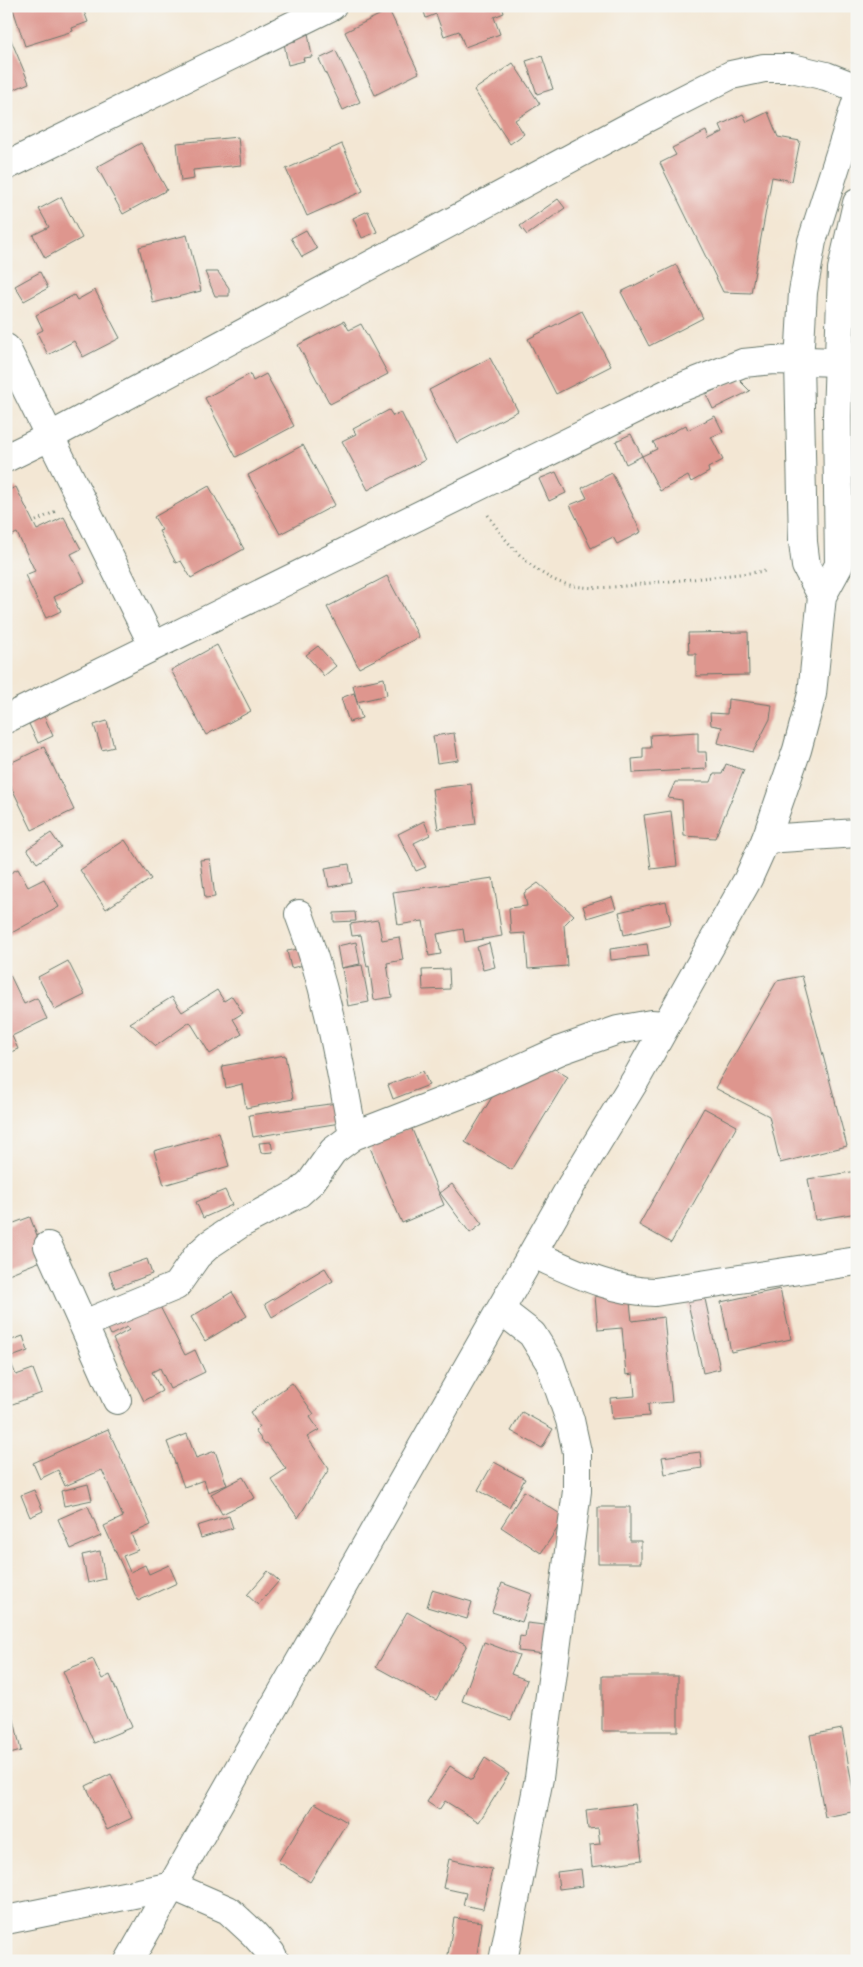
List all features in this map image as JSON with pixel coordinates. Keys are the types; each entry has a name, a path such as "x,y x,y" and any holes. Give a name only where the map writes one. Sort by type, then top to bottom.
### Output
{"street":[{"path":"6,166 332,6"},
{"path":"6,458 49,437 616,134 731,75 764,68 792,68 826,76 857,88"},
{"path":"822,596 806,566 803,542 800,362 803,292 812,241 857,100"},
{"path":"129,1961 666,1025 748,879 766,839 797,750 812,694 822,596 839,565 838,362 842,269 857,202"},
{"path":"6,348 153,645"},
{"path":"6,719 672,391 742,363 774,360 838,362"},
{"path":"766,839 857,834"},
{"path":"298,914 316,958 330,1014 353,1136"},
{"path":"84,1324 176,1286 197,1256 210,1244 240,1224 299,1194 312,1182 333,1151 353,1136 478,1088 562,1050 618,1030 651,1024 666,1025"},
{"path":"48,1246 118,1400"},
{"path":"533,1254 595,1281 642,1292 655,1292 857,1260"},
{"path":"501,1310 532,1334 550,1363 570,1420 577,1452 577,1491 539,1778 503,1961"},
{"path":"6,1920 173,1886 228,1910 254,1934 271,1953 275,1961"}],"path":[{"path":"472,488 494,525 529,564 559,582 589,587 622,586 766,571"}],"building":[{"path":"22,6 82,6 88,22 72,28 73,31 25,46 13,9"},
{"path":"422,6 502,6 504,13 494,17 500,34 465,47 459,31 444,36 436,14 426,18"},
{"path":"389,10 419,73 375,95 345,32"},
{"path":"6,28 29,83 6,93"},
{"path":"308,33 312,57 303,58 304,61 288,65 284,43 296,41 295,35"},
{"path":"336,51 360,102 343,110 319,59"},
{"path":"542,56 553,89 537,94 526,61"},
{"path":"513,63 540,104 515,120 524,134 510,144 474,90"},
{"path":"768,112 778,137 800,141 792,181 772,177 751,293 723,292 660,163 676,155 672,148 706,131 709,139 723,132 720,125 743,114 747,122"},
{"path":"238,137 241,165 193,170 194,179 181,181 177,143"},
{"path":"141,143 167,190 123,214 97,167"},
{"path":"342,144 363,191 307,216 286,169"},
{"path":"61,197 82,238 45,258 33,235 49,227 39,209"},
{"path":"558,199 565,208 527,235 520,226"},
{"path":"368,211 377,232 362,238 353,218"},
{"path":"306,230 317,249 302,257 291,238"},
{"path":"187,235 201,291 153,303 139,247"},
{"path":"676,265 703,318 649,346 621,292"},
{"path":"40,272 48,288 24,301 15,286"},
{"path":"205,272 218,272 229,288 229,296 215,296"},
{"path":"95,290 120,338 83,357 74,341 48,355 37,333 43,330 36,315 74,295 77,300"},
{"path":"582,311 611,366 556,394 528,339"},
{"path":"344,321 349,330 361,324 388,374 330,404 298,345"},
{"path":"490,358 518,411 457,443 429,390"},
{"path":"250,374 253,381 266,374 294,426 236,457 205,398"},
{"path":"738,379 750,391 713,409 706,394"},
{"path":"389,410 393,416 401,412 425,460 368,490 342,441 356,434 353,429"},
{"path":"715,416 723,432 711,437 723,460 708,468 709,472 691,482 688,476 660,491 642,456 657,449 653,442 686,425 688,430"},
{"path":"631,434 642,456 626,464 616,441"},
{"path":"303,445 335,505 280,534 248,475"},
{"path":"556,472 566,493 549,501 539,479"},
{"path":"612,473 641,532 617,544 613,537 591,548 570,505 587,498 582,488"},
{"path":"209,486 244,549 191,578 181,561 176,563 159,531 162,530 154,517"},
{"path":"16,487 37,530 64,517 81,549 71,554 85,582 54,597 61,611 46,618 25,575 35,571 17,533 6,538 6,491"},
{"path":"387,576 419,637 359,668 327,607"},
{"path":"748,632 749,675 696,676 696,654 689,654 688,633"},
{"path":"217,645 251,711 206,735 171,670"},
{"path":"318,646 336,666 324,676 306,655"},
{"path":"384,678 387,695 357,702 353,685"},
{"path":"354,693 362,718 349,722 341,698"},
{"path":"728,699 772,705 770,719 753,752 718,743 722,727 711,725 710,713 727,714"},
{"path":"44,716 53,736 38,743 29,724"},
{"path":"107,721 114,747 102,750 94,725"},
{"path":"698,732 698,752 706,752 707,769 633,773 632,759 643,758 643,748 651,748 650,735"},
{"path":"454,733 458,760 437,763 433,736"},
{"path":"44,747 74,810 32,830 6,776 6,765"},
{"path":"726,764 744,770 715,838 684,836 682,800 668,798 675,782 711,782 714,774 722,774"},
{"path":"471,784 476,824 438,829 432,789"},
{"path":"671,811 677,866 651,869 644,815"},
{"path":"424,821 430,835 414,843 426,867 416,871 398,834"},
{"path":"51,833 61,847 37,863 27,849"},
{"path":"125,840 151,879 106,909 80,870"},
{"path":"210,859 215,897 205,898 200,860"},
{"path":"349,864 352,883 329,887 325,868"},
{"path":"18,869 28,887 44,879 59,907 6,936 6,875"},
{"path":"493,878 502,936 465,942 463,929 437,934 441,954 429,956 423,921 398,925 393,892"},
{"path":"538,883 574,915 564,925 567,966 528,969 525,933 511,934 509,908 527,906 524,893"},
{"path":"612,897 616,909 587,918 583,906"},
{"path":"666,901 671,924 624,935 619,912"},
{"path":"355,912 356,921 334,922 334,913"},
{"path":"378,920 382,940 399,937 403,960 387,963 392,997 374,1000 369,966 367,967 361,935 352,936 350,924"},
{"path":"356,942 360,964 341,968 337,946"},
{"path":"489,943 495,967 483,970 477,947"},
{"path":"647,944 649,956 611,960 610,949"},
{"path":"304,948 308,964 291,968 287,951"},
{"path":"68,961 85,995 55,1010 38,977"},
{"path":"362,965 369,1002 348,1006 342,968"},
{"path":"449,969 450,989 423,990 422,970"},
{"path":"10,975 24,1004 37,998 47,1019 12,1036 18,1049 6,1054 6,977"},
{"path":"802,976 847,1146 780,1163 769,1116 715,1088 777,981"},
{"path":"217,990 224,1001 232,996 243,1013 233,1019 242,1034 210,1054 190,1022 156,1046 130,1023 172,997 182,1012"},
{"path":"285,1055 293,1099 246,1108 242,1084 226,1088 222,1066"},
{"path":"553,1068 568,1077 512,1170 465,1142 492,1097"},
{"path":"423,1071 429,1085 393,1099 388,1085"},
{"path":"337,1103 340,1123 253,1137 249,1115"},
{"path":"704,1108 737,1126 671,1243 639,1225"},
{"path":"411,1127 444,1205 402,1223 369,1145"},
{"path":"219,1133 229,1166 164,1185 154,1151"},
{"path":"271,1142 273,1152 261,1153 259,1143"},
{"path":"857,1171 857,1213 815,1220 808,1179"},
{"path":"452,1184 482,1224 470,1233 440,1193"},
{"path":"225,1190 232,1205 203,1218 196,1202"},
{"path":"30,1217 46,1259 6,1275 6,1226"},
{"path":"147,1259 152,1274 115,1288 109,1272"},
{"path":"325,1268 333,1281 272,1317 265,1304"},
{"path":"702,1285 720,1369 703,1373 685,1289"},
{"path":"780,1289 791,1339 731,1352 721,1302"},
{"path":"232,1292 247,1316 205,1341 191,1317"},
{"path":"153,1293 185,1355 195,1350 205,1372 170,1389 160,1368 152,1372 162,1391 144,1401 113,1339 129,1330 127,1327 111,1335 103,1318"},
{"path":"629,1293 632,1321 664,1317 672,1402 648,1404 649,1416 612,1419 610,1398 635,1396 633,1374 626,1375 622,1328 598,1330 595,1296"},
{"path":"23,1336 28,1351 9,1358 16,1375 33,1369 42,1393 10,1405 6,1394 6,1342"},
{"path":"292,1383 314,1414 310,1417 319,1430 307,1437 329,1469 298,1518 271,1479 286,1469 267,1443 265,1444 255,1431 260,1427 250,1412"},
{"path":"522,1412 553,1429 542,1448 511,1431"},
{"path":"108,1429 151,1525 131,1534 138,1550 123,1556 130,1572 145,1565 149,1574 169,1565 177,1583 138,1601 104,1526 123,1517 102,1470 65,1486 58,1470 40,1479 33,1463"},
{"path":"187,1434 196,1458 215,1451 227,1485 208,1492 204,1480 184,1487 167,1442"},
{"path":"700,1452 702,1468 665,1474 662,1457"},
{"path":"494,1462 525,1479 509,1507 478,1490"},
{"path":"243,1477 255,1498 222,1514 211,1494"},
{"path":"88,1484 92,1500 64,1506 61,1491"},
{"path":"34,1490 43,1511 30,1517 21,1495"},
{"path":"524,1491 565,1517 541,1553 501,1527"},
{"path":"88,1506 101,1536 71,1549 58,1519"},
{"path":"598,1507 630,1507 630,1541 641,1541 641,1563 598,1563"},
{"path":"229,1516 233,1528 201,1538 197,1526"},
{"path":"100,1551 105,1579 88,1583 82,1555"},
{"path":"268,1571 279,1581 258,1605 247,1595"},
{"path":"502,1583 532,1594 522,1622 492,1612"},
{"path":"432,1590 472,1602 467,1619 427,1607"},
{"path":"407,1612 467,1645 436,1700 376,1667"},
{"path":"527,1623 553,1626 545,1654 518,1651 520,1636 525,1637"},
{"path":"484,1642 519,1655 511,1674 527,1680 511,1720 462,1701"},
{"path":"93,1659 102,1679 110,1675 132,1727 94,1743 63,1671"},
{"path":"602,1676 678,1676 678,1731 602,1731"},
{"path":"6,1688 21,1751 6,1755"},
{"path":"842,1729 857,1811 825,1817 810,1735"},
{"path":"485,1758 509,1774 479,1822 445,1801 439,1810 427,1802 450,1766 472,1780"},
{"path":"111,1774 132,1818 107,1830 86,1786"},
{"path":"315,1803 347,1822 310,1882 278,1862"},
{"path":"635,1804 642,1860 592,1867 590,1845 600,1844 598,1828 588,1829 586,1810"},
{"path":"449,1859 492,1869 483,1909 463,1905 466,1893 443,1888"},
{"path":"581,1869 583,1886 559,1889 557,1872"},
{"path":"454,1918 482,1922 476,1961 447,1961"},
{"path":"6,1950 14,1961 6,1961"},
{"path":"848,1958 848,1961 836,1961 836,1960"}]}
